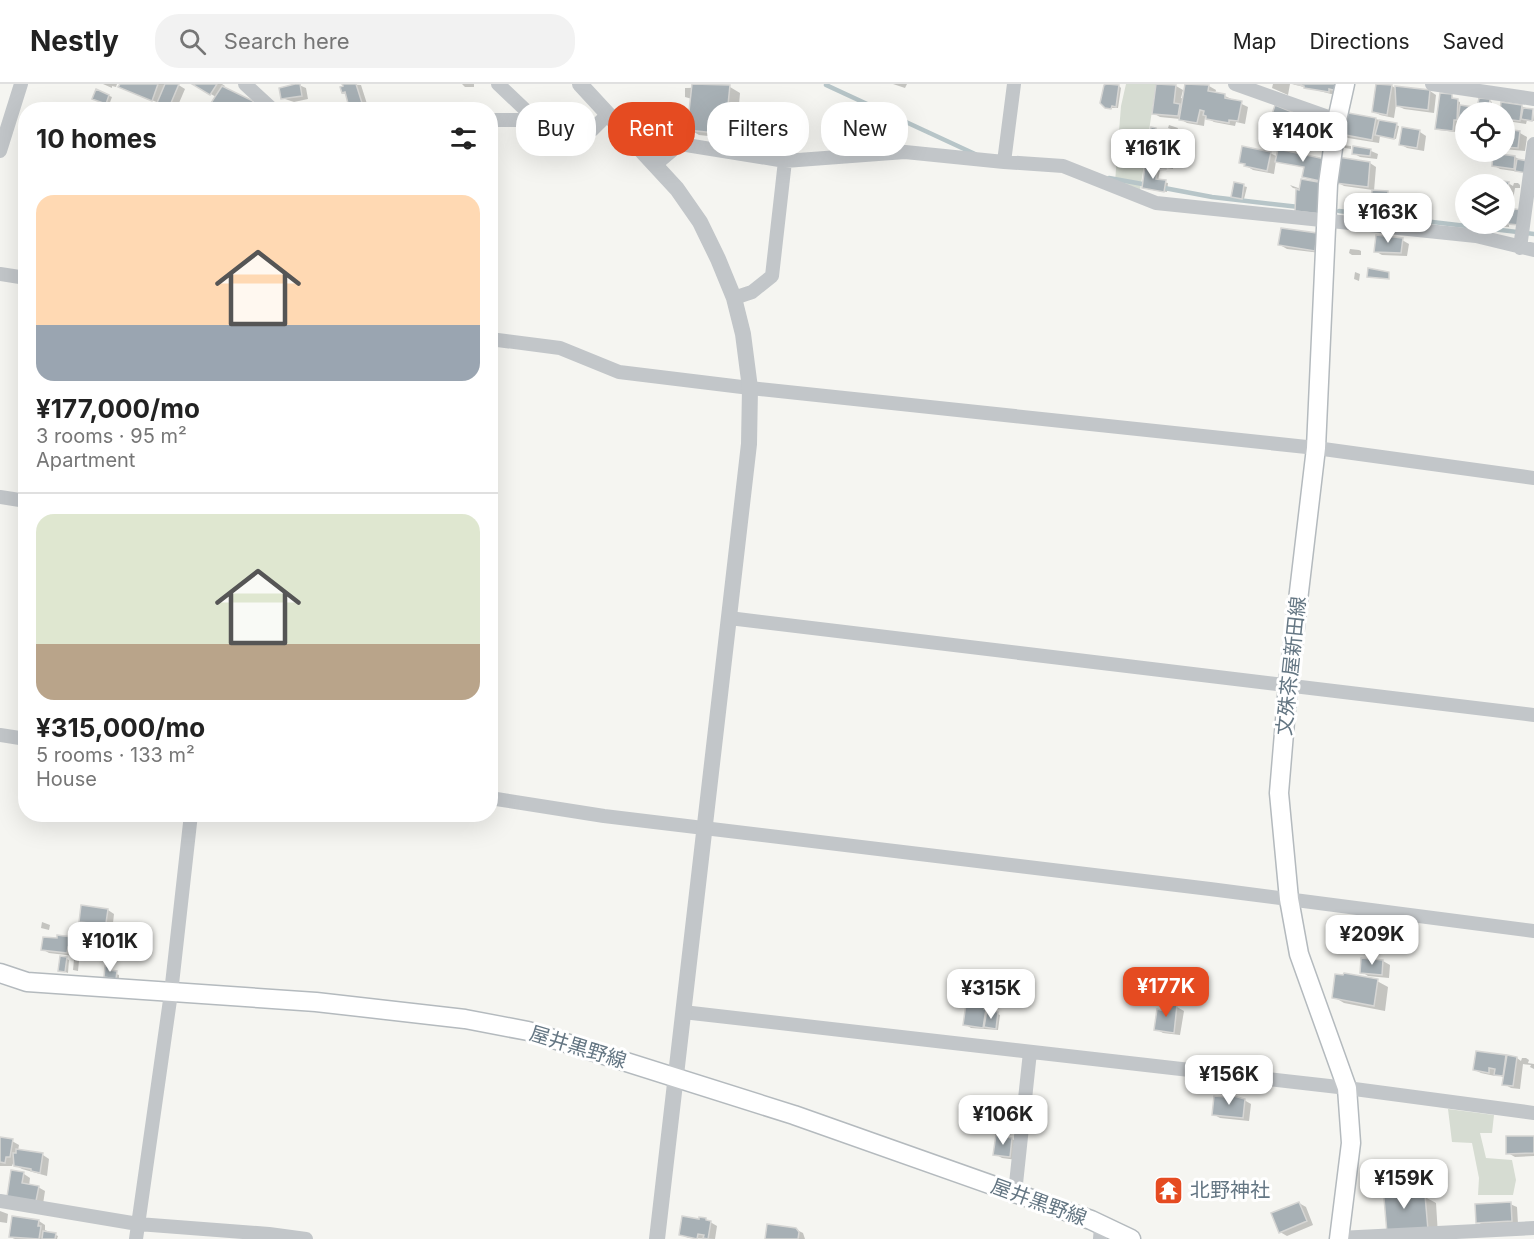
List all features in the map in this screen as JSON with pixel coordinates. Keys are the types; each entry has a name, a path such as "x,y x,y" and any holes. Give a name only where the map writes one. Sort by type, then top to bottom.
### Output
{"main road":[{"name":"文殊茶屋新田線","path":"1339,1239 1351,1143 1347,1088 1299,954 1289,899 1279,793 1288,685 1316,448 1328,184 1337,120 1345,84"},
{"name":"屋井黒野線","path":"0,973 27,982 316,1002 465,1019 528,1031 794,1115 1091,1220 1100,1232 1131,1239"}],"street":[{"path":"0,151 21,84"},
{"path":"245,84 264,102"},
{"path":"498,84 517,102"},
{"path":"580,84 608,113"},
{"path":"1004,162 1014,84"},
{"path":"1235,84 1337,120"},
{"path":"1432,84 1534,99"},
{"path":"596,126 608,115"},
{"path":"498,120 516,120"},
{"path":"655,165 680,144 785,160 905,152 1063,166 1156,203 1476,236 1527,249 1534,144"},
{"path":"647,156 677,189 700,222 734,298 750,388 749,444 657,1239"},
{"path":"734,298 752,292 772,276 785,160"},
{"path":"0,274 18,277"},
{"path":"498,340 560,348 619,372 1316,448 1534,478"},
{"path":"0,497 18,500"},
{"path":"729,618 1534,715"},
{"path":"0,735 18,738"},
{"path":"498,799 563,811 1534,931"},
{"path":"136,1239 171,993 190,822"},
{"path":"683,1011 1347,1088 1534,1113"},
{"path":"1015,1193 1030,1052"},
{"path":"0,1201 138,1224 306,1239"},
{"path":"1339,1239 1534,1228"}],"shaded area":[{"path":"1126,84 1156,84 1140,191 1115,182 1121,106"},
{"path":"1448,1109 1494,1115 1492,1133 1480,1133 1486,1158 1512,1160 1516,1180 1513,1195 1478,1195 1479,1178 1472,1143 1452,1142"}],"building":[{"path":"120,84 158,84 152,101 118,87"},
{"path":"165,84 179,84 171,102 157,102"},
{"path":"192,84 217,84 210,95"},
{"path":"300,84 302,96 281,99 279,88"},
{"path":"342,84 356,84 362,102 348,102 345,92 342,93 340,87 343,86"},
{"path":"692,84 730,85 728,102 707,102 707,132 695,131 695,102 690,102"},
{"path":"1156,84 1176,85 1174,103 1180,104 1178,116 1152,114"},
{"path":"1185,84 1209,85 1208,91 1225,94 1225,98 1242,101 1238,121 1229,120 1229,123 1206,119 1203,115 1204,111 1200,110 1197,123 1179,120"},
{"path":"1295,84 1338,84 1337,91 1329,89 1329,92 1304,88 1304,86"},
{"path":"1376,84 1392,85 1387,115 1372,112"},
{"path":"1104,85 1119,85 1116,107 1112,106 1111,109 1105,108 1100,103"},
{"path":"222,86 253,101 252,102 212,102"},
{"path":"1395,86 1430,90 1428,110 1396,106"},
{"path":"96,89 109,95 107,102 92,99"},
{"path":"1440,93 1452,94 1452,98 1458,99 1458,102 1455,102 1453,131 1435,129"},
{"path":"1479,98 1490,99 1490,102 1478,102"},
{"path":"1515,104 1522,105 1520,121 1515,120"},
{"path":"1275,105 1297,114 1293,126 1284,122 1282,133 1267,130"},
{"path":"1523,108 1533,109 1532,121 1521,119"},
{"path":"1343,112 1376,118 1372,140 1340,134"},
{"path":"1297,114 1328,124 1322,144 1291,133"},
{"path":"1379,120 1397,123 1394,139 1375,135"},
{"path":"1151,127 1156,128 1155,133 1171,135 1166,169 1144,166"},
{"path":"1402,127 1420,130 1417,148 1399,145"},
{"path":"1515,130 1520,131 1518,148 1515,148"},
{"path":"1242,146 1271,152 1267,171 1239,163"},
{"path":"1353,146 1371,149 1370,156 1352,154"},
{"path":"1278,149 1325,159 1320,181 1302,177 1304,167 1275,162"},
{"path":"1338,157 1370,162 1368,187 1335,183"},
{"path":"1517,159 1528,161 1526,173 1515,171"},
{"path":"1492,162 1515,162 1514,169 1492,166"},
{"path":"1145,166 1157,168 1156,179 1166,180 1164,192 1142,188"},
{"path":"1301,179 1324,183 1320,214 1295,211 1296,189 1299,190"},
{"path":"1234,182 1244,184 1242,199 1231,197"},
{"path":"1372,190 1388,191 1386,217 1370,215"},
{"path":"1515,209 1521,210 1519,225 1515,225"},
{"path":"1281,228 1317,233 1315,251 1278,245"},
{"path":"1376,235 1403,238 1401,253 1374,252"},
{"path":"1368,268 1389,272 1389,279 1367,277"},
{"path":"81,905 108,909 105,930 98,929 99,924 79,922"},
{"path":"57,935 72,937 67,953 41,950 43,937 57,938"},
{"path":"60,956 67,957 65,972 58,971"},
{"path":"1361,958 1383,960 1382,975 1360,973"},
{"path":"105,966 109,967 109,970 117,971 116,979 104,977"},
{"path":"1344,973 1378,979 1374,1006 1332,998 1335,974 1343,975"},
{"path":"1162,1003 1177,1005 1174,1033 1154,1030 1157,1009 1161,1010"},
{"path":"966,1004 984,1006 986,1009 983,1028 963,1025"},
{"path":"987,1010 998,1012 996,1029 984,1027"},
{"path":"1476,1051 1506,1055 1503,1076 1494,1075 1495,1069 1489,1068 1489,1073 1473,1070"},
{"path":"1507,1055 1517,1057 1513,1086 1502,1085"},
{"path":"1226,1094 1245,1099 1243,1118 1212,1115 1214,1096 1226,1097"},
{"path":"996,1135 1012,1138 1010,1157 993,1155"},
{"path":"1506,1136 1534,1136 1534,1153 1506,1154"},
{"path":"0,1137 13,1139 10,1157 6,1157 5,1163 0,1162"},
{"path":"16,1149 43,1153 40,1173 14,1166 13,1153 16,1153"},
{"path":"11,1170 24,1172 22,1183 39,1186 36,1201 7,1197"},
{"path":"1408,1185 1409,1197 1425,1195 1428,1230 1387,1233 1383,1187"},
{"path":"1299,1202 1307,1221 1279,1233 1271,1213"},
{"path":"1511,1202 1512,1221 1476,1223 1475,1204"},
{"path":"12,1216 39,1220 38,1226 41,1226 39,1239 9,1237"},
{"path":"682,1216 706,1218 711,1221 708,1239 698,1234 697,1239 679,1235"},
{"path":"767,1224 796,1228 799,1232 798,1239 765,1239"},
{"path":"43,1231 56,1233 55,1239 42,1239"}],"waterway":[{"path":"826,85 975,154"},
{"path":"1109,178 1148,185"},
{"path":"1159,187 1212,197 1299,207"},
{"path":"1339,211 1534,234"}],"place":[{"name":"北野神社","path":"1169,1190"}]}
